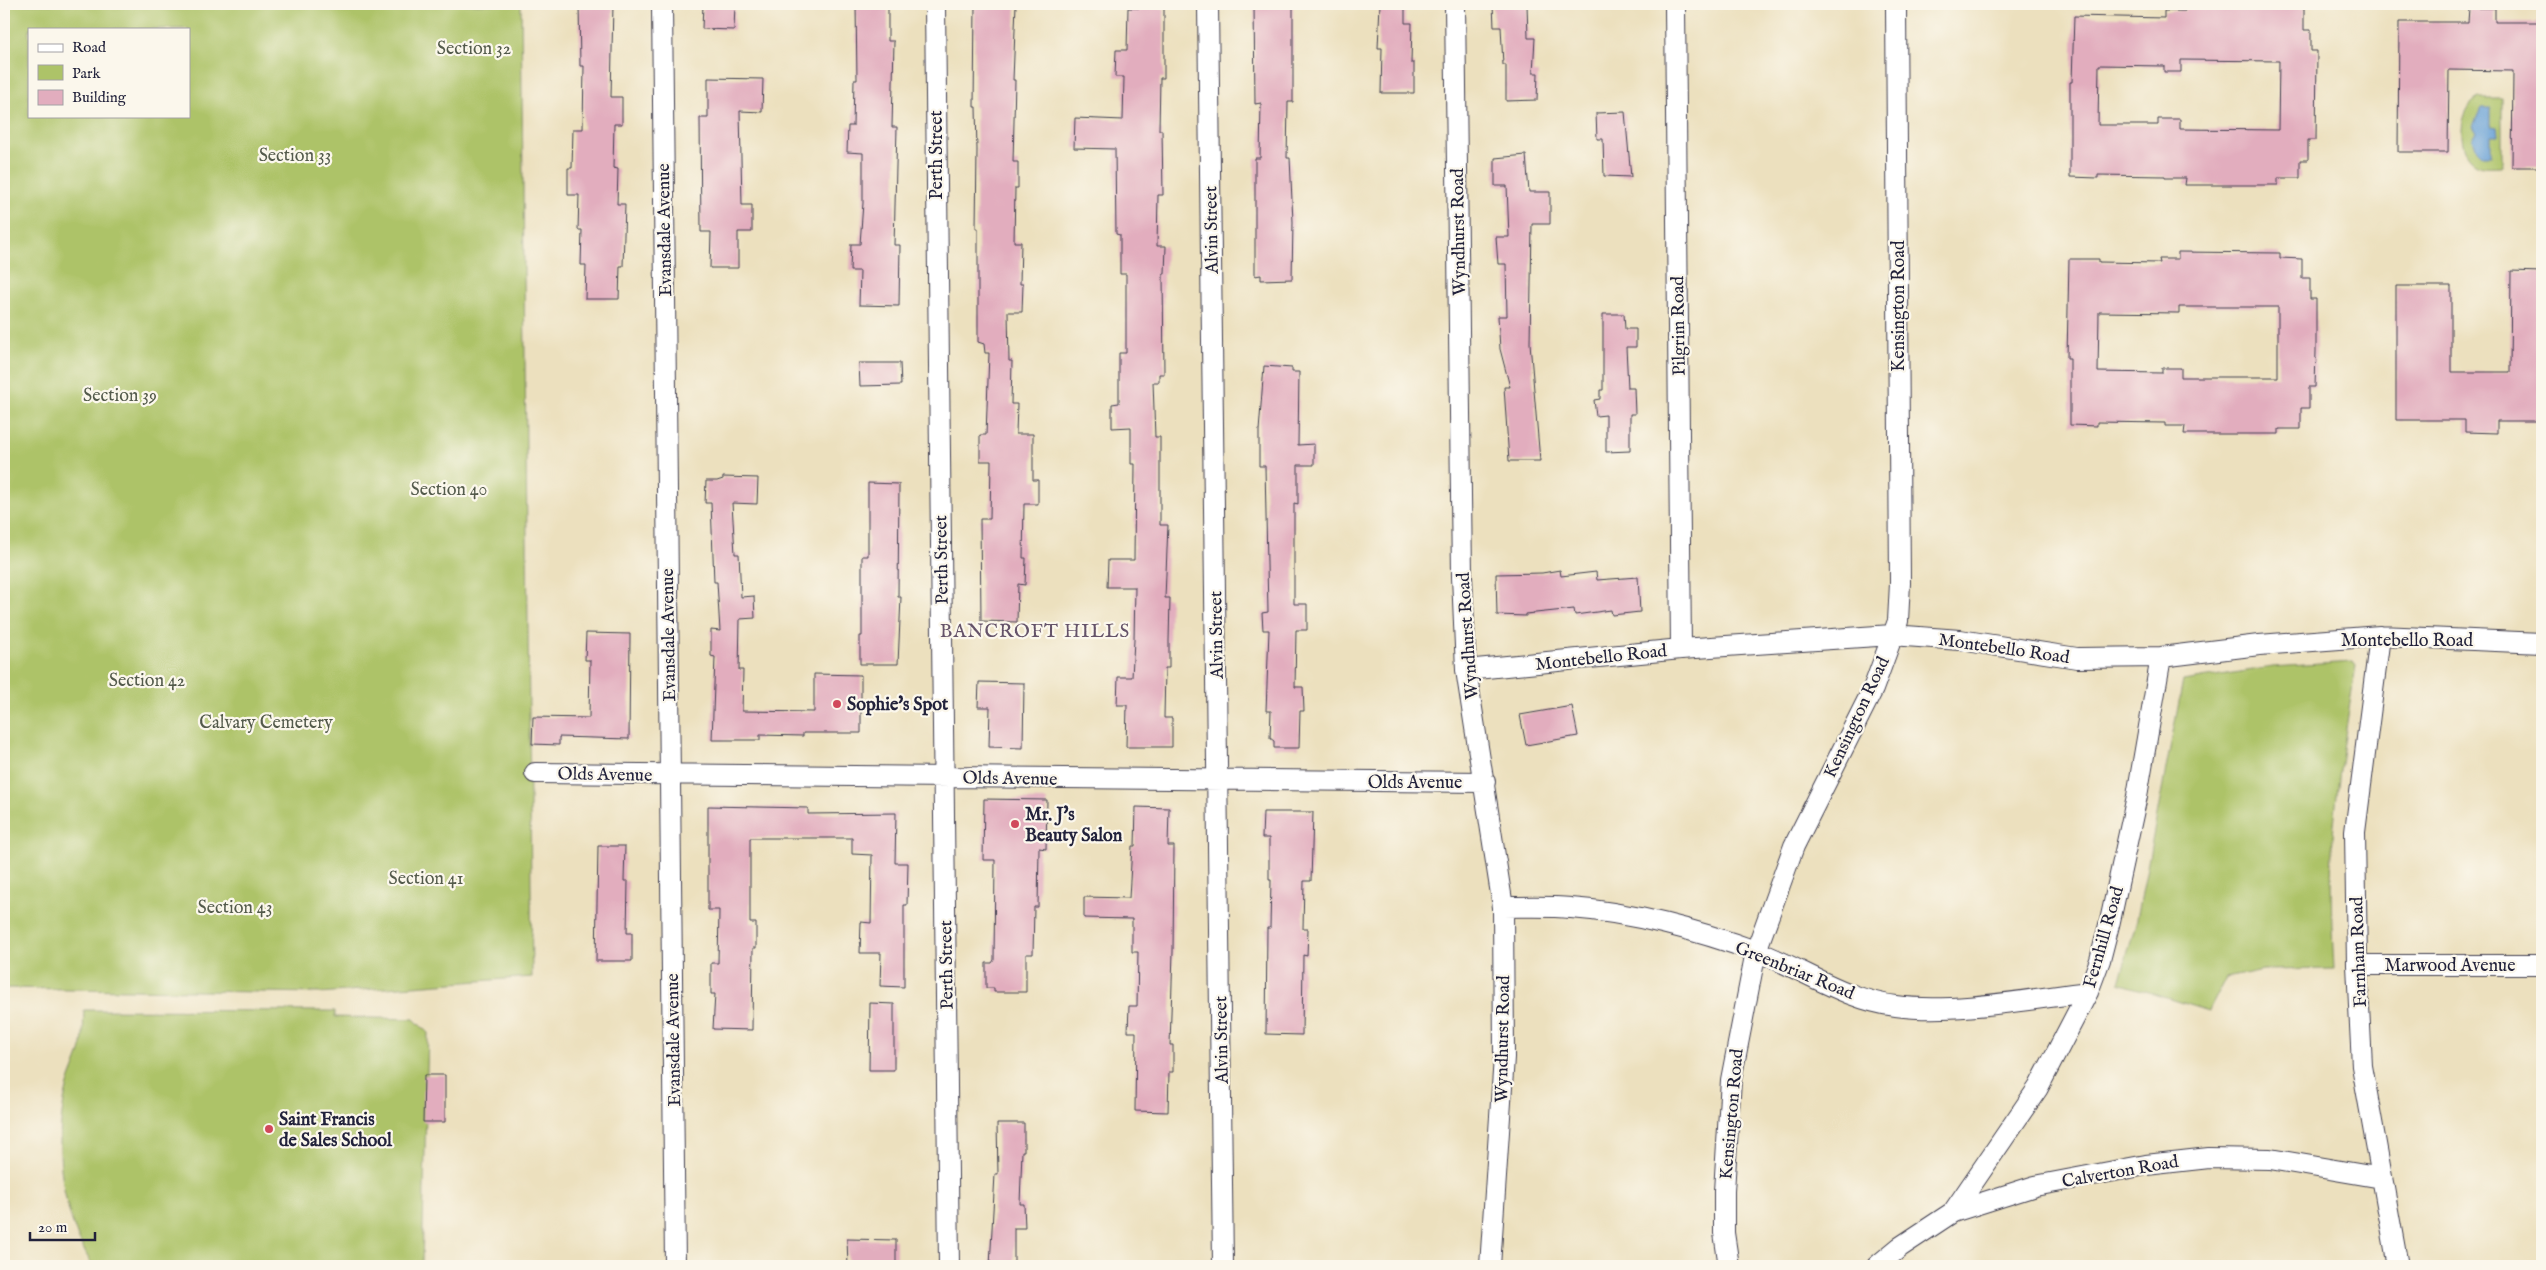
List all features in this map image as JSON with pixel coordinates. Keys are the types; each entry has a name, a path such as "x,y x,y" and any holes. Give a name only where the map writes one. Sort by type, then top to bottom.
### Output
{"street":[{"name":"Evansdale Avenue","path":"662,4 675,1266"},
{"name":"Perth Street","path":"935,4 949,1266"},
{"name":"Alvin Street","path":"1208,4 1223,1266"},
{"name":"Wyndhurst Road","path":"1455,4 1462,576 1466,670 1503,907 1504,1057 1490,1266"},
{"name":"Pilgrim Road","path":"1675,4 1681,649"},
{"name":"Kensington Road","path":"1730,1266 1724,1233 1724,1191 1731,1080 1756,951 1794,846 1873,689 1898,621 1900,584 1896,4"},
{"name":"Montebello Road","path":"1466,670 1681,649 1892,635 1960,640 2077,658 2161,657 2259,645 2380,636 2542,643"},
{"name":"Farnham Road","path":"2380,636 2355,832 2357,965 2362,1066 2398,1266"},
{"name":"Fernhill Road","path":"1953,1212 2038,1088 2088,992 2100,960 2136,796 2161,657"},
{"name":"Olds Avenue","path":"535,774 1485,782"},
{"name":"Greenbriar Road","path":"1503,907 1572,908 1650,921 1756,951 1836,988 1895,1006 1932,1008 2088,992"},
{"name":"Marwood Avenue","path":"2357,965 2542,965"},
{"name":"Calverton Road","path":"1877,1266 1900,1247 1953,1212 2035,1186 2146,1165 2209,1158 2270,1159 2382,1178"}],"green space":[{"name":"Calvary Cemetery","path":"4,4 521,4 532,977 320,993 4,988"},
{"path":"2479,98 2502,98 2502,166 2478,165 2469,157 2465,149 2462,140 2463,120 2472,103"},
{"path":"2353,662 2356,666 2339,781 2332,851 2331,895 2334,969 2263,970 2226,978 2209,1011 2119,983 2137,919 2183,681 2272,667"},
{"name":"Saint Francis de Sales School","path":"84,1010 335,1011 335,1017 414,1019 428,1033 422,1266 93,1266 73,1225 62,1180 60,1156 62,1110 67,1088 82,1044"}],"water":[{"path":"2481,108 2491,108 2491,126 2497,127 2498,136 2491,136 2491,155 2482,155 2477,150 2473,138 2477,133 2473,126"}],"building":[{"path":"579,4 613,4 611,97 622,97 622,124 614,124 613,168 618,169 617,204 625,204 623,266 620,266 619,299 585,299 586,265 581,265 582,230 578,230 579,195 568,195 568,168 572,168 573,129 583,129 584,66 580,66"},
{"path":"703,4 735,4 734,30 702,29"},
{"path":"975,4 1016,4 1013,80 1015,80 1013,162 1018,162 1018,188 1015,188 1014,242 1021,242 1020,284 1023,284 1022,312 1008,312 1009,361 1012,361 1011,404 1017,404 1016,434 1033,434 1033,480 1038,480 1038,504 1024,504 1023,558 1026,558 1025,585 1018,584 1017,622 981,621 980,519 990,519 991,461 980,461 980,435 986,435 989,353 985,353 984,344 978,342 977,150 976,107 974,107"},
{"path":"1254,4 1293,4 1293,102 1288,102 1287,158 1290,158 1293,222 1292,279 1261,280 1261,275 1255,276 1255,158 1260,158 1261,103 1255,104"},
{"path":"1380,4 1405,4 1405,23 1412,23 1411,63 1414,63 1414,93 1381,93 1382,48 1378,48"},
{"path":"1493,4 1527,4 1528,38 1535,38 1533,73 1538,73 1537,100 1506,101 1506,65 1503,65 1501,27 1494,27"},
{"path":"2185,4 2283,4 2282,8 2304,8 2304,30 2311,30 2311,51 2317,51 2316,140 2308,140 2308,160 2300,160 2300,178 2278,178 2278,185 2185,185 2186,178 2165,178 2165,176 2098,175 2098,178 2070,177 2070,82 2072,82 2074,16 2164,18 2164,11 2185,11","holes":["2181,60 2279,61 2278,130 2180,129 2180,119 2158,119 2158,125 2098,125 2099,65 2164,66 2164,72 2181,72"]},
{"path":"856,5 888,5 888,41 894,41 892,127 897,127 894,245 900,245 899,306 859,305 860,271 850,271 851,244 860,244 863,203 863,153 847,152 848,126 853,126 854,80 857,80"},
{"path":"1128,8 1164,8 1164,78 1160,78 1159,130 1162,130 1163,195 1158,195 1157,246 1166,246 1165,274 1163,274 1164,374 1159,374 1159,382 1153,382 1155,437 1160,437 1160,525 1168,525 1165,598 1170,598 1169,668 1165,668 1164,718 1172,718 1172,747 1126,747 1127,705 1117,705 1118,677 1132,677 1134,640 1135,587 1107,587 1108,560 1134,560 1135,464 1131,464 1131,427 1112,428 1112,404 1119,403 1119,353 1126,353 1126,274 1120,274 1120,235 1116,234 1115,149 1074,148 1075,118 1123,120 1124,77 1115,77 1116,50 1127,50"},
{"path":"2469,8 2495,8 2495,22 2542,22 2542,167 2512,167 2513,71 2449,70 2448,152 2398,152 2399,22 2468,22"},
{"path":"708,78 763,79 762,112 740,111 742,205 752,205 752,232 738,232 738,268 710,268 711,232 701,232 700,118 708,118"},
{"path":"1625,112 1631,177 1604,176 1603,139 1597,139 1596,113"},
{"path":"1526,155 1529,192 1550,192 1550,224 1532,224 1530,343 1540,461 1509,461 1504,387 1510,387 1500,349 1498,316 1507,316 1506,264 1498,264 1496,237 1509,237 1507,186 1495,186 1495,158"},
{"path":"2178,252 2280,253 2280,258 2302,259 2302,278 2310,278 2310,299 2316,299 2316,351 2315,387 2309,387 2309,408 2301,408 2301,429 2279,429 2279,434 2184,434 2185,426 2165,426 2165,423 2097,422 2097,426 2070,425 2070,358 2067,358 2069,259 2099,259 2099,262 2160,263 2159,259 2178,259","holes":["2179,307 2278,307 2278,377 2181,377 2181,368 2162,368 2162,373 2098,372 2099,312 2179,313"]},
{"path":"2511,271 2542,272 2542,421 2497,421 2497,433 2465,432 2465,420 2396,420 2396,286 2451,286 2451,372 2510,372"},
{"path":"1603,314 1624,314 1625,329 1636,329 1636,347 1626,347 1628,388 1634,388 1635,414 1630,414 1630,451 1606,452 1606,415 1596,416 1594,400 1600,399 1600,390 1603,390"},
{"path":"859,363 900,363 901,385 860,386"},
{"path":"1264,366 1292,368 1292,372 1299,372 1298,445 1314,444 1314,465 1298,465 1298,504 1294,503 1294,604 1307,604 1307,630 1296,630 1295,687 1303,687 1304,711 1300,711 1299,748 1274,748 1274,741 1270,738 1271,711 1266,711 1269,630 1263,630 1262,613 1268,612 1265,466 1259,466 1259,431"},
{"path":"723,477 758,478 757,504 732,503 735,554 739,554 741,597 754,596 755,618 740,619 739,670 743,670 742,711 814,712 814,674 861,675 861,733 803,733 803,736 760,735 760,740 712,740 715,657 711,656 711,630 720,631 717,582 714,582 711,503 705,503 706,481 717,481 723,479"},
{"path":"868,483 899,484 898,597 901,597 898,664 860,664 862,556 868,556"},
{"path":"1560,570 1561,576 1596,572 1597,580 1638,577 1640,612 1612,615 1611,610 1575,615 1574,609 1526,614 1526,616 1497,615 1496,574 1542,573"},
{"path":"586,633 630,634 629,739 559,737 559,745 532,744 533,717 589,718 590,660 585,660"},
{"path":"979,682 1024,683 1023,748 989,747 990,707 978,707"},
{"path":"1572,706 1578,736 1526,745 1520,715"},
{"path":"984,799 1047,800 1046,849 1039,848 1038,907 1034,907 1033,954 1026,954 1026,992 994,992 994,988 986,988 986,963 992,963 994,960 995,860 983,860"},
{"path":"708,806 808,808 808,814 896,813 895,863 908,863 907,905 904,905 904,987 880,986 881,953 860,953 861,922 871,923 872,855 852,854 852,838 750,838 750,923 756,923 756,948 753,948 752,1030 713,1029 715,994 711,994 711,963 718,963 719,910 708,910"},
{"path":"1136,807 1169,808 1168,846 1174,846 1170,1045 1173,1045 1173,1072 1169,1072 1168,1112 1135,1111 1136,1032 1128,1032 1129,1006 1137,1006 1138,952 1132,952 1132,919 1084,918 1084,897 1129,898 1132,846 1135,846"},
{"path":"1263,812 1313,812 1311,881 1304,881 1303,929 1308,929 1307,956 1303,955 1302,1035 1266,1034 1267,928 1270,928 1271,880 1269,880 1269,838 1262,838"},
{"path":"598,846 625,846 624,881 628,881 627,933 632,933 632,961 596,961"},
{"path":"870,1003 894,1004 894,1070 869,1070"},
{"path":"424,1075 445,1075 445,1122 423,1122"},
{"path":"997,1123 1024,1123 1020,1204 1024,1204 1025,1228 1014,1228 1014,1266 990,1266 995,1174 998,1174"},
{"path":"847,1239 896,1240 896,1266 848,1266"}],"place":[{"name":"Sophie's Spot","path":"837,704"},
{"name":"Mr. J's Beauty Salon","path":"1015,824"},
{"name":"Saint Francis de Sales School","path":"269,1129"}],"district":[{"name":"BANCROFT HILLS","path":"1035,630"}],"park label":[{"name":"Section 32","path":"474,48"},
{"name":"Section 33","path":"295,155"},
{"name":"Section 39","path":"120,395"},
{"name":"Section 40","path":"449,489"},
{"name":"Section 42","path":"147,680"},
{"name":"Section 41","path":"426,878"},
{"name":"Section 43","path":"235,907"}]}
